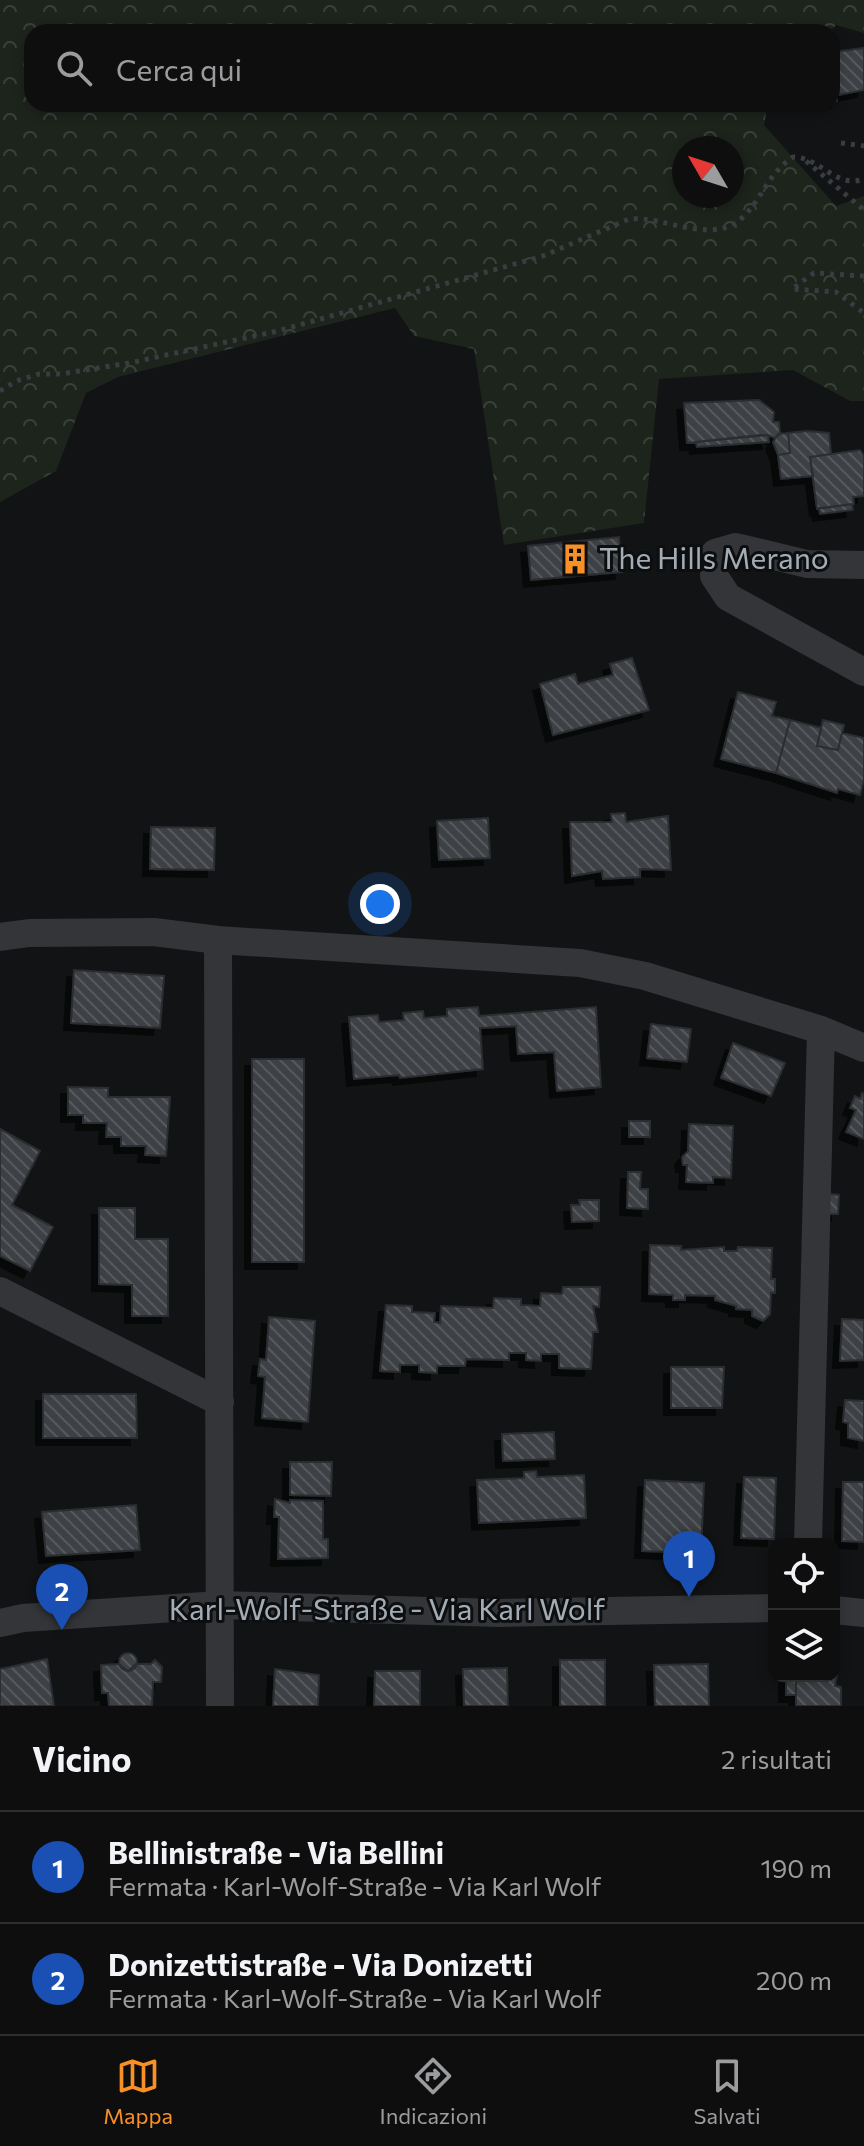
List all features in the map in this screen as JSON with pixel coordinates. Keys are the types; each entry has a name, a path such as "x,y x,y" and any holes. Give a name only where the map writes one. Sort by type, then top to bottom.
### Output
{"street":[{"path":"864,565 807,564 736,547 715,553 714,576 728,597 864,672"},
{"path":"0,937 29,933 154,932 218,940 580,963 645,976 821,1030 864,1048"},
{"path":"218,940 220,1706"},
{"path":"808,1538 821,1030"},
{"path":"0,1291 220,1402"},
{"name":"Karl-Wolf-Straße - Via Karl Wolf","path":"0,1623 23,1618 220,1605 499,1613 768,1608"},
{"path":"840,1611 864,1613"}],"path":[{"path":"841,143 864,146"},
{"path":"0,391 16,381 39,374 61,374 129,363 278,331 543,256 629,219 644,217 678,228 731,225 742,219 775,171 793,157 802,157 839,179 855,182 864,179"},
{"path":"802,157 864,210"},
{"path":"864,276 814,273 792,289 836,292 864,313"}],"green space":[{"path":"0,0 864,0 864,33 840,24 24,24 24,112 766,112 764,125 836,206 864,196 864,401 850,401 793,370 659,379 644,523 504,545 474,349 414,336 395,308 118,377 86,393 56,471 0,502"}],"building":[{"path":"864,48 864,90 840,95 840,51"},
{"path":"759,400 774,412 773,422 779,422 780,434 775,438 768,435 687,443 684,403"},
{"path":"788,433 829,433 831,454 810,457 813,476 781,479 778,455 790,453"},
{"path":"788,433 790,453 778,455 773,442 778,434"},
{"path":"768,435 769,442 697,447 696,442"},
{"path":"860,450 864,456 864,496 853,497 854,504 817,509 810,457"},
{"path":"852,504 853,510 820,514 819,508"},
{"name":"The Hills Merano","path":"619,537 622,572 531,580 528,546"},
{"path":"632,658 649,710 553,735 540,684 575,674 578,684 613,675 610,664"},
{"path":"738,692 776,702 772,716 790,720 776,773 721,759"},
{"path":"790,720 821,728 817,746 838,750 842,733 864,738 864,779 860,795 838,789 837,793 776,773"},
{"path":"823,720 844,725 838,750 817,746"},
{"path":"625,813 626,822 668,816 671,870 640,869 640,877 603,879 602,871 572,876 570,822 612,822 611,814"},
{"path":"488,818 490,858 439,860 437,821"},
{"path":"151,827 215,828 214,870 150,869"},
{"path":"74,970 164,976 160,1028 71,1023"},
{"path":"478,1007 479,1016 596,1007 601,1087 557,1091 554,1052 518,1054 516,1026 480,1028 483,1069 400,1078 399,1075 354,1079 349,1017 378,1015 379,1022 404,1020 403,1013 423,1011 424,1018 447,1016 447,1009"},
{"path":"651,1024 691,1029 687,1062 647,1058"},
{"path":"733,1043 785,1063 771,1096 721,1078"},
{"path":"252,1059 304,1059 304,1262 252,1262"},
{"path":"68,1087 108,1088 108,1097 170,1097 166,1156 145,1155 146,1146 121,1146 121,1137 106,1137 107,1123 83,1123 83,1115 68,1115"},
{"path":"862,1093 864,1139 846,1132 856,1110 850,1108 855,1096 860,1099"},
{"path":"629,1121 650,1121 650,1137 629,1137"},
{"path":"689,1124 733,1126 731,1178 713,1177 713,1183 686,1182 687,1165 683,1165 682,1157 688,1151"},
{"path":"0,1129 40,1151 12,1205 53,1227 30,1271 0,1256"},
{"path":"628,1172 641,1172 640,1189 648,1189 648,1209 627,1208"},
{"path":"829,1194 839,1195 838,1214 828,1214"},
{"path":"579,1200 599,1200 599,1221 572,1222 571,1205 580,1205"},
{"path":"99,1208 135,1208 135,1239 168,1239 168,1316 132,1316 132,1285 99,1284"},
{"path":"650,1245 681,1246 681,1250 772,1248 771,1279 775,1279 775,1293 771,1293 770,1314 763,1321 752,1316 752,1310 736,1309 736,1306 715,1300 715,1296 685,1295 685,1300 673,1300 673,1295 649,1294"},
{"path":"563,1287 600,1287 599,1307 593,1306 598,1332 593,1332 591,1369 559,1368 559,1354 541,1354 541,1361 526,1360 526,1353 509,1353 509,1360 466,1359 465,1366 437,1366 437,1373 419,1372 419,1365 400,1365 400,1372 380,1371 386,1305 412,1306 412,1312 435,1313 434,1322 440,1323 441,1306 493,1308 494,1298 521,1299 521,1305 540,1306 541,1293 562,1294"},
{"path":"269,1317 315,1321 308,1422 262,1418 265,1377 258,1376 260,1359 266,1360"},
{"path":"842,1319 864,1320 864,1360 840,1361"},
{"path":"671,1367 724,1367 722,1408 671,1408"},
{"path":"43,1394 136,1394 137,1438 43,1438"},
{"path":"845,1400 864,1401 864,1441 848,1438 848,1423 843,1422"},
{"path":"554,1432 555,1459 503,1461 502,1434"},
{"path":"290,1462 332,1462 331,1496 290,1495"},
{"path":"536,1471 537,1477 584,1475 586,1518 479,1523 477,1480 524,1478 524,1472"},
{"path":"744,1477 776,1478 774,1538 741,1538"},
{"path":"645,1480 704,1483 701,1553 642,1551"},
{"path":"843,1482 864,1482 864,1542 842,1541"},
{"path":"275,1499 290,1503 290,1500 323,1501 323,1539 328,1539 328,1558 278,1559 279,1517 274,1517"},
{"path":"136,1505 140,1550 46,1556 42,1512"},
{"path":"128,1653 137,1662 128,1671 119,1662"},
{"path":"47,1659 54,1706 0,1706 0,1669"},
{"path":"155,1660 162,1667 161,1682 153,1682 152,1706 109,1706 108,1693 102,1693 101,1665 119,1664 128,1671 136,1664 151,1664"},
{"path":"560,1660 605,1660 605,1706 560,1706"},
{"path":"708,1664 709,1706 655,1706 654,1665"},
{"path":"507,1668 508,1706 464,1706 463,1669"},
{"path":"275,1669 319,1675 318,1706 273,1706"},
{"path":"375,1671 420,1671 420,1706 374,1706"},
{"path":"786,1682 796,1682 796,1695 786,1695"},
{"path":"796,1682 836,1682 835,1686 841,1687 841,1706 796,1706"}],"place":[{"name":"The Hills Merano","path":"575,559"},
{"name":"Bellinistraße - Via Bellini","path":"689,1597"},
{"name":"Donizettistraße - Via Donizetti","path":"62,1630"}]}
